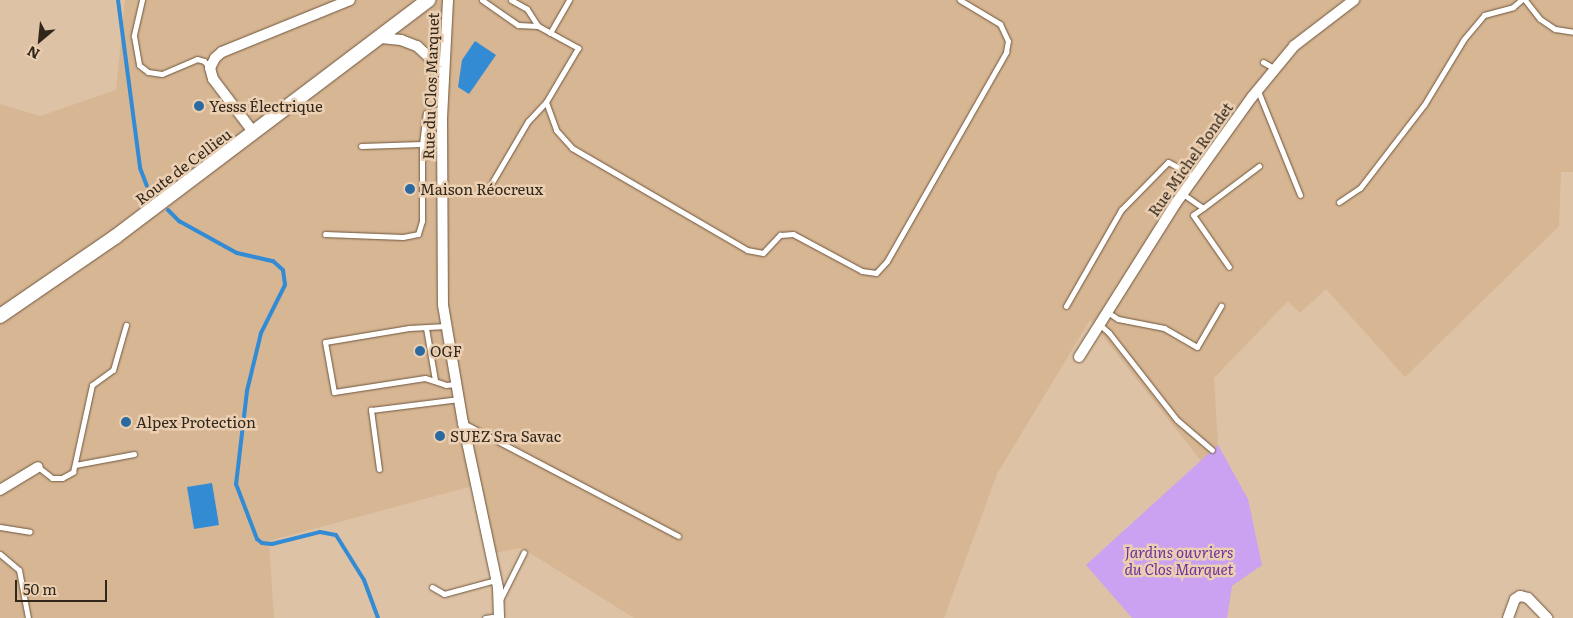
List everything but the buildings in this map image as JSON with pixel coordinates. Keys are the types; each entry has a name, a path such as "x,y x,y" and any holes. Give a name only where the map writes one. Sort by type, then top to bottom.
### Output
{"main road":[{"name":"Route de Cellieu","path":"0,316 116,237 381,38 428,0"}],"street":[{"path":"254,133 213,80 210,68 222,52 350,0"},
{"name":"Rue du Clos Marquet","path":"448,0 444,70 440,252 447,326 456,384 500,601 499,617"},
{"name":"Rue Michel Rondet","path":"1079,358 1098,323 1183,194 1258,90 1294,46 1354,0"},
{"path":"381,38 417,46 444,70"},
{"path":"0,490 38,467"},
{"path":"1508,618 1515,599 1520,596 1528,598 1547,618"}],"lane":[{"path":"142,0 134,36 139,65 148,72 162,74 197,59 204,61 210,68"},
{"path":"482,0 518,25 538,26 578,48 546,102 528,121 492,184"},
{"path":"511,0 527,9 538,26"},
{"path":"550,32 569,0"},
{"path":"546,102 556,130 572,148 747,250 763,253 780,235 793,234 862,271 876,273 887,261 1006,52 1008,41 1000,24 960,0"},
{"path":"1339,202 1366,180 1424,104 1464,40 1484,15 1514,7 1521,0"},
{"path":"1525,0 1540,19 1555,29 1573,32"},
{"path":"1263,62 1276,69"},
{"path":"1258,90 1300,195"},
{"path":"325,234 403,237 418,234 422,221 422,144 426,113 443,110"},
{"path":"361,146 422,144"},
{"path":"1066,306 1121,210 1168,162 1195,177"},
{"path":"1230,267 1193,215 1259,166"},
{"path":"1183,194 1203,208"},
{"path":"1106,311 1118,319 1164,328 1197,346 1221,306"},
{"path":"1098,323 1109,333 1177,420 1212,450"},
{"path":"38,467 46,476 62,478 70,476 75,465 92,385 112,370 126,325"},
{"path":"447,326 325,342 334,392 425,378 446,385 456,384"},
{"path":"426,328 435,380"},
{"path":"379,469 371,410 459,398"},
{"path":"463,422 678,536"},
{"path":"75,465 134,454"},
{"path":"0,527 30,532"},
{"path":"500,601 524,552"},
{"path":"0,554 19,570 28,618"},
{"path":"432,587 444,594 496,580"},
{"path":"485,618 499,617"}],"shaded area":[{"path":"125,0 1573,0 1573,172 1561,172 1559,226 1405,377 1326,289 1300,313 1288,301 1214,378 1218,445 1201,461 1090,320 997,474 944,618 634,618 522,548 493,553 480,484 269,541 274,618 0,618 0,104 40,116 116,90"}],"green space":[{"name":"Jardins ouvriers du Clos Marquet","path":"1218,445 1248,499 1262,565 1232,586 1227,618 1132,618 1086,565"}],"water":[{"path":"475,41 496,55 469,94 458,87 462,60"},
{"path":"212,483 219,525 194,529 187,487"}],"waterway":[{"path":"118,0 140,168 147,186"},
{"path":"168,210 179,221 237,253 273,261 283,270 285,285 261,333 247,391 236,484 257,539 262,543 272,544 320,532 336,535 364,580 378,618"}],"place":[{"name":"Yesss Électrique","path":"199,106"},
{"name":"Maison Réocreux","path":"410,189"},
{"name":"OGF","path":"420,351"},
{"name":"Alpex Protection","path":"126,422"},
{"name":"SUEZ Sra Savac","path":"440,436"}]}
